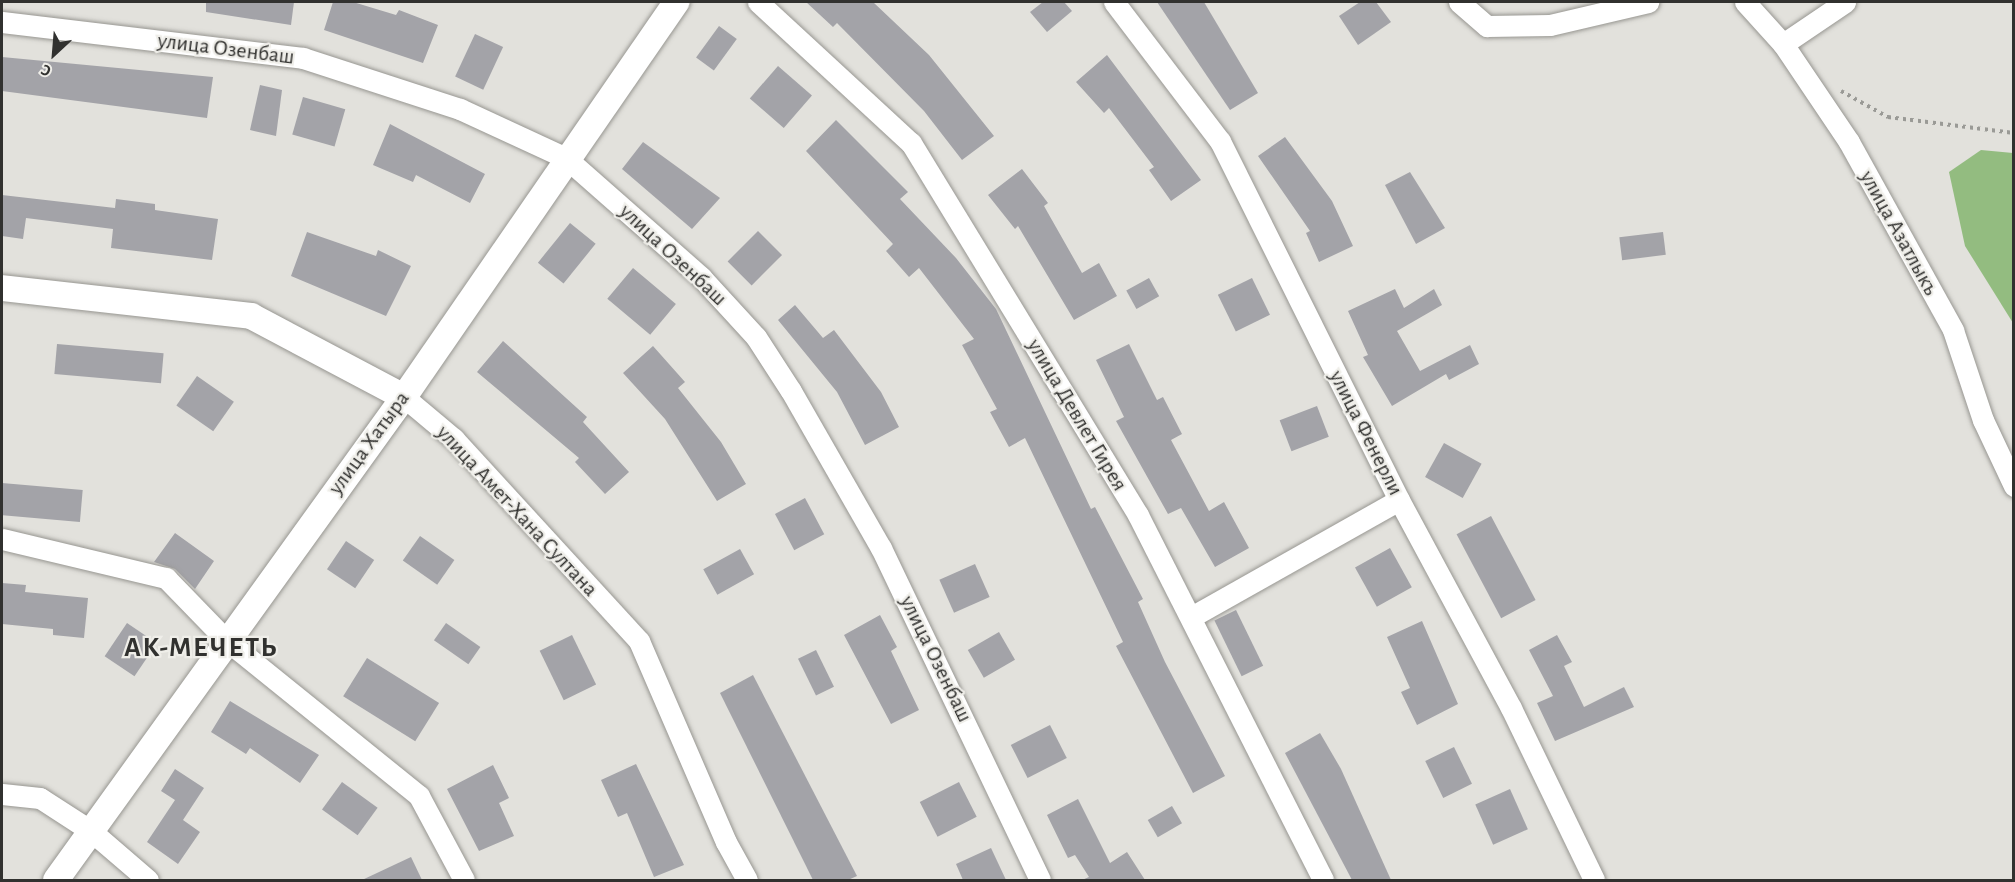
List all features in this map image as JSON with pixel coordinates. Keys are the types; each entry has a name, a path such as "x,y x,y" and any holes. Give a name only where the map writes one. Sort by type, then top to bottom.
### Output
{"street":[{"name":"улица Хатыра","path":"56,880 226,640 404,397 566,158 676,2"},
{"name":"улица Девлет Гирея","path":"758,2 911,143 1138,515 1192,616 1323,880"},
{"name":"улица Фенерли","path":"1114,2 1220,141 1399,500 1511,708 1594,880"},
{"path":"1459,2 1487,26 1550,25 1648,2"},
{"name":"улица Азатлыкъ","path":"1745,2 1783,44 1849,142 1953,330 1983,420 2013,486"},
{"path":"1783,44 1845,2"},
{"name":"улица Озенбаш","path":"2,22 303,58 460,109 566,158 701,276 756,337 792,390 881,548 1040,880"},
{"name":"улица Амет-Хана Султана","path":"2,288 251,316 404,397 454,440 639,641 726,842 747,880"},
{"path":"1192,616 1399,500"},
{"path":"2,539 166,578 226,640 419,796 464,880"},
{"path":"2,794 40,798 91,831 148,880"}],"path":[{"path":"1837,89 1888,117 2013,133"}],"green space":[{"path":"1981,150 2013,153 2013,323 1965,246 1949,172"}],"building":[{"path":"206,2 294,2 291,25 206,12"},
{"path":"333,2 353,2 396,15 399,10 438,25 423,63 324,30"},
{"path":"806,2 873,2 929,55 994,136 962,160 924,111 837,23 833,27"},
{"path":"1043,2 1064,2 1072,11 1047,32 1030,12"},
{"path":"1157,2 1204,2 1258,93 1230,110"},
{"path":"1360,2 1376,2 1391,22 1358,45 1339,16"},
{"path":"719,26 737,39 714,70 696,58"},
{"path":"475,34 503,47 483,90 455,77"},
{"path":"1107,55 1201,180 1171,201 1149,170 1154,167 1109,108 1104,113 1076,82"},
{"path":"2,57 213,77 207,118 2,91"},
{"path":"778,66 812,96 784,128 750,98"},
{"path":"260,85 282,90 276,136 250,130"},
{"path":"303,97 345,109 335,147 292,134"},
{"path":"836,120 908,192 900,199 956,258 996,309 1091,509 1095,507 1143,599 1138,602 1165,662 1225,776 1193,793 1116,646 1123,642 1025,438 1009,447 990,412 997,409 962,345 974,339 919,268 909,277 886,251 893,244 806,151"},
{"path":"390,124 485,174 470,203 416,175 413,182 373,165"},
{"path":"1285,137 1332,201 1353,246 1319,262 1306,233 1310,231 1258,156"},
{"path":"643,142 720,198 692,229 622,169"},
{"path":"1022,169 1048,203 1044,206 1082,273 1099,263 1117,296 1074,320 1018,226 1015,229 988,195"},
{"path":"1410,172 1445,228 1416,244 1385,185"},
{"path":"2,195 115,208 116,199 155,204 155,210 218,219 212,260 111,248 113,229 26,218 23,239 2,236"},
{"path":"570,223 596,244 564,283 538,263"},
{"path":"758,231 782,255 752,285 728,261"},
{"path":"307,232 376,256 378,250 411,266 386,316 291,276"},
{"path":"1663,232 1666,255 1622,260 1619,237"},
{"path":"633,268 676,304 650,335 607,299"},
{"path":"1149,278 1159,296 1136,309 1126,291"},
{"path":"1252,278 1270,315 1236,332 1218,295"},
{"path":"1395,289 1404,308 1434,289 1442,305 1397,331 1420,371 1470,345 1479,364 1449,380 1446,374 1392,406 1363,357 1368,355 1348,311"},
{"path":"795,305 823,338 834,330 881,392 899,427 865,445 837,392 778,320"},
{"path":"503,341 587,417 583,422 629,472 605,494 575,462 579,458 477,372"},
{"path":"57,344 164,353 161,383 54,374"},
{"path":"1129,344 1157,400 1163,397 1182,434 1171,440 1209,511 1224,502 1249,548 1215,567 1181,508 1168,514 1116,421 1124,417 1096,360"},
{"path":"653,346 685,382 678,388 721,442 746,484 717,501 665,419 623,373"},
{"path":"197,376 234,402 213,431 176,405"},
{"path":"1317,406 1329,437 1291,451 1280,420"},
{"path":"1444,443 1482,464 1463,498 1425,477"},
{"path":"2,483 83,490 80,522 2,515"},
{"path":"805,498 824,534 794,550 775,514"},
{"path":"1491,516 1536,600 1501,618 1457,534"},
{"path":"175,533 214,561 195,589 175,569 154,562"},
{"path":"420,536 454,560 437,585 403,561"},
{"path":"346,541 374,560 355,588 327,569"},
{"path":"1390,548 1412,587 1377,607 1355,567"},
{"path":"740,549 754,574 717,595 703,569"},
{"path":"975,564 990,597 954,613 939,580"},
{"path":"2,583 26,585 25,592 88,598 84,638 53,635 53,629 2,624"},
{"path":"1236,610 1263,666 1242,676 1214,621"},
{"path":"880,615 897,647 891,651 919,710 891,724 844,635"},
{"path":"1422,621 1458,704 1417,725 1401,692 1410,688 1387,637"},
{"path":"127,623 157,643 134,676 105,656"},
{"path":"446,623 480,647 468,664 434,640"},
{"path":"999,632 1015,660 984,678 968,650"},
{"path":"572,635 596,684 564,700 540,651"},
{"path":"1557,635 1572,662 1564,666 1584,707 1624,687 1634,707 1555,741 1537,703 1553,696 1529,650"},
{"path":"816,650 834,687 816,696 798,659"},
{"path":"367,658 439,703 415,741 343,696"},
{"path":"753,675 857,876 848,880 813,880 720,693"},
{"path":"230,701 319,755 300,783 250,748 246,754 211,732"},
{"path":"1050,725 1067,758 1028,778 1011,745"},
{"path":"1320,733 1341,769 1391,880 1352,880 1285,753"},
{"path":"1454,747 1472,784 1443,798 1425,761"},
{"path":"636,764 684,865 654,877 627,813 618,817 601,780"},
{"path":"493,765 509,798 499,803 514,836 479,851 447,789"},
{"path":"175,769 204,788 183,820 200,832 178,864 147,842 175,800 161,791"},
{"path":"342,782 378,808 358,835 322,810"},
{"path":"959,782 977,817 938,837 920,802"},
{"path":"1510,789 1528,829 1493,845 1475,804"},
{"path":"1078,799 1110,863 1127,852 1145,880 1082,880 1089,877 1075,855 1068,858 1047,815"},
{"path":"1172,806 1182,823 1158,837 1148,820"},
{"path":"991,848 1006,880 963,880 956,864"},
{"path":"411,857 422,880 362,880"}],"district":[{"name":"АК-МЕЧЕТЬ","path":"201,648"}]}
